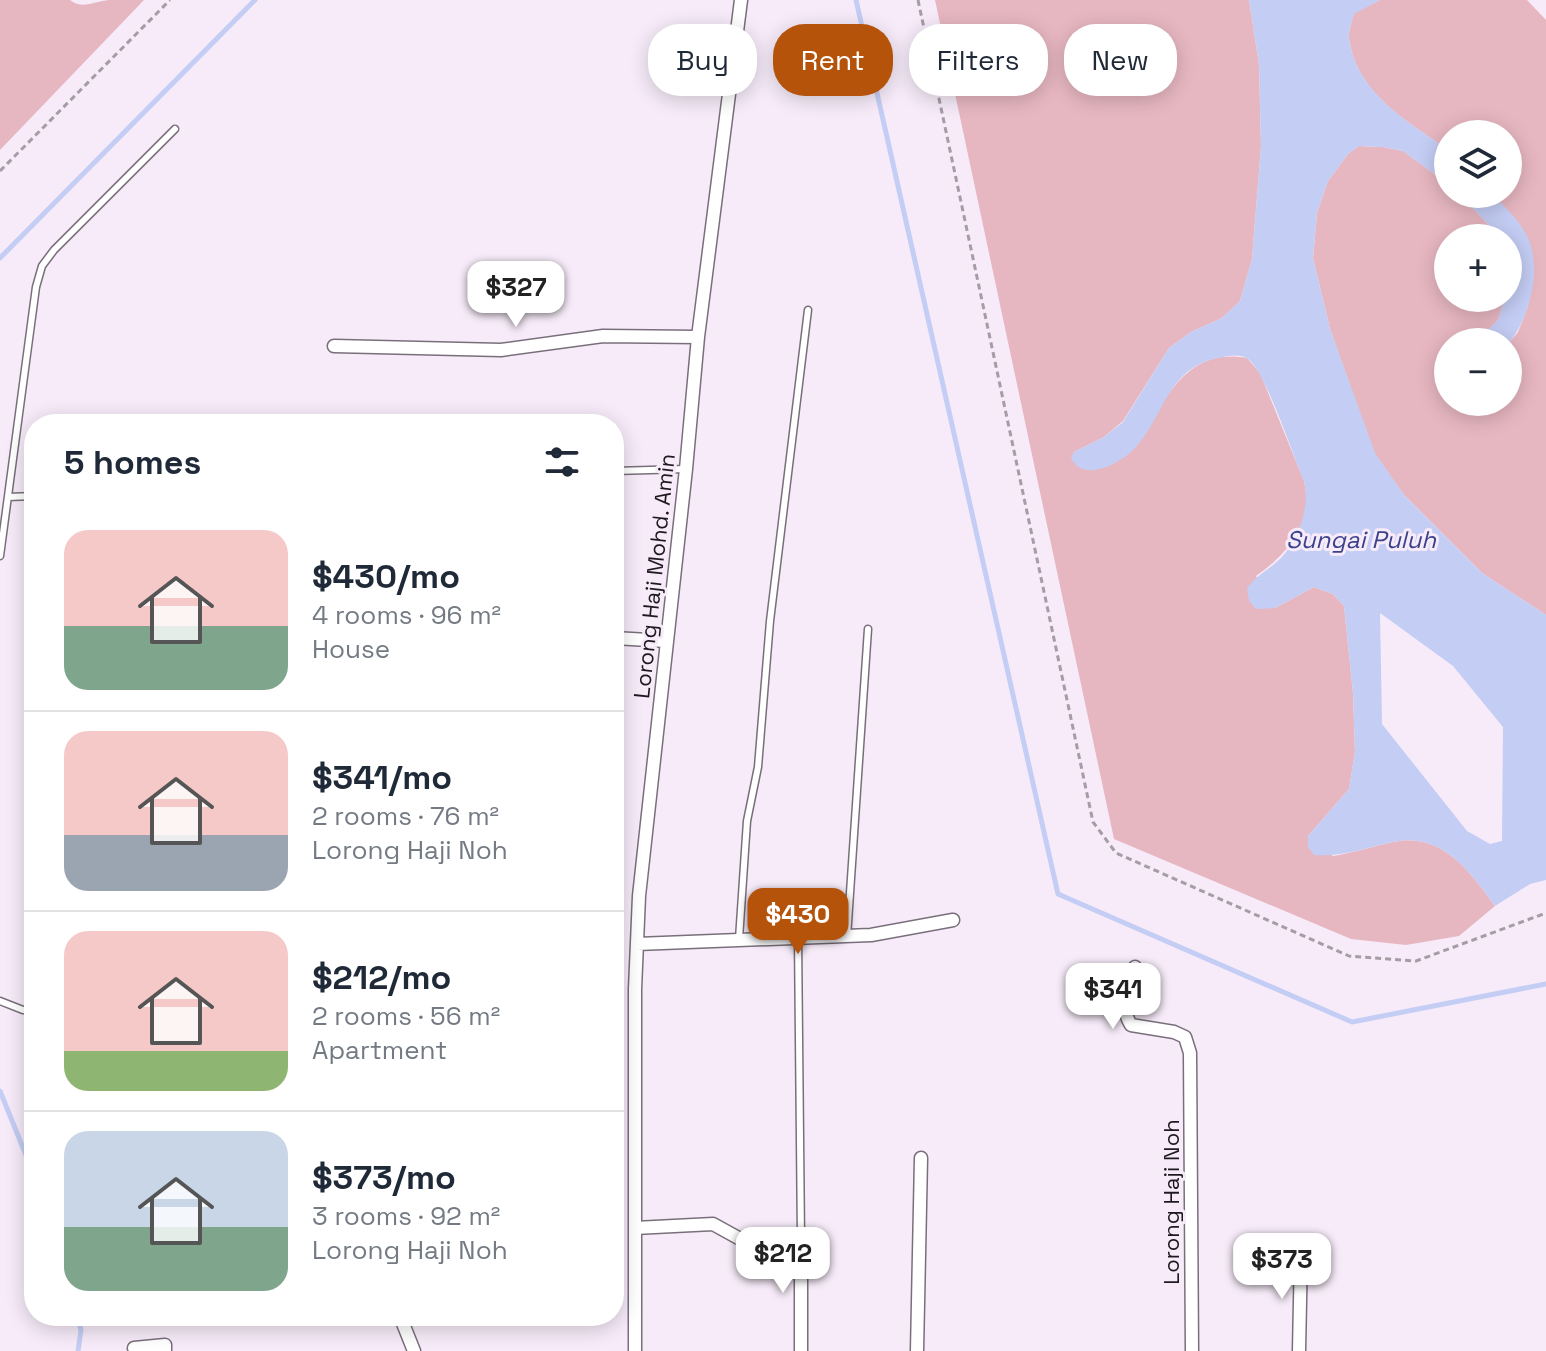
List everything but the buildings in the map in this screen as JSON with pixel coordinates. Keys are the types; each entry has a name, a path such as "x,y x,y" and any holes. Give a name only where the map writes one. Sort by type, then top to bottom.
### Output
{"street":[{"name":"Lorong Haji Mohd. Amin","path":"635,1351 639,896 698,337 741,0"},
{"path":"334,346 501,350 603,336 698,337"},
{"path":"624,639 666,641"},
{"path":"637,944 847,937 935,926 953,920"},
{"name":"Lorong Haji Noh","path":"1135,967 1125,1000 1125,1016 1131,1025 1174,1032 1185,1037 1190,1053 1192,1351"},
{"path":"917,1351 921,1158"},
{"path":"635,1228 713,1224 742,1240 801,1240 801,1351"},
{"path":"1299,1351 1301,1251"},
{"path":"404,1326 414,1351"},
{"path":"134,1348 165,1345 165,1351"}],"lane":[{"path":"0,556 36,287 42,266 54,250 175,129"},
{"path":"739,939 747,821 758,767 770,621 808,310"},
{"path":"624,471 686,469"},
{"path":"8,497 24,496"},
{"path":"847,937 868,629"},
{"path":"798,938 801,1240"},
{"path":"0,1001 24,1010"}],"path":[{"path":"0,171 170,0"},
{"path":"918,0 1093,822 1116,853 1349,956 1416,961 1546,913"}],"shaded area":[{"path":"0,0 70,0 84,5 109,0 144,0 0,150"},
{"path":"935,0 1249,0 1259,64 1261,147 1252,259 1240,301 1222,318 1191,332 1169,348 1123,421 1104,437 1074,452 1133,450 1177,383 1190,370 1206,361 1225,357 1247,358 1260,373 1304,481 1306,496 1302,523 1296,536 1278,558 1256,576 1275,608 1314,587 1333,594 1344,606 1353,693 1355,752 1349,789 1308,836 1333,856 1410,840 1440,848 1464,867 1495,906 1459,936 1406,945 1351,939 1114,839 955,96 1048,96 1048,24 940,24"},
{"path":"1380,0 1527,0 1546,20 1546,615 1482,573 1404,495 1374,453 1330,329 1313,258 1317,213 1328,181 1348,154 1359,146 1403,151 1434,174 1434,208 1473,208 1488,224 1434,224 1434,312 1501,312 1490,328 1434,328 1434,416 1522,416 1522,328 1520,328 1528,306 1534,272 1522,246 1522,224 1512,224 1505,208 1522,208 1522,120 1434,120 1434,140 1386,104 1362,75 1349,38 1354,13"}],"water":[{"name":"Sungai Puluh","path":"1249,0 1380,0 1354,14 1349,36 1354,58 1362,75 1386,104 1434,140 1434,174 1403,151 1359,146 1348,154 1328,181 1317,213 1313,258 1330,329 1375,453 1404,495 1482,573 1546,615 1546,880 1530,884 1495,906 1464,867 1440,848 1426,842 1393,842 1325,855 1314,855 1308,847 1308,836 1349,789 1355,752 1353,693 1344,606 1333,594 1314,587 1275,608 1256,609 1249,601 1247,588 1281,558 1293,542 1302,522 1305,501 1304,481 1271,396 1255,366 1245,357 1237,356 1201,364 1187,372 1177,383 1144,437 1119,461 1092,470 1077,465 1071,458 1074,452 1104,437 1123,422 1169,348 1191,332 1222,318 1240,301 1252,259 1261,147 1259,64","holes":["1380,613 1453,666 1503,727 1502,841 1490,844 1467,831 1382,724"]},
{"path":"1473,208 1505,208 1520,224 1488,224"},
{"path":"1522,228 1528,238 1534,264 1532,293 1518,328 1490,328 1501,312 1522,312"}],"waterway":[{"path":"0,258 255,0"},
{"path":"856,0 1058,894 1352,1022 1546,984"},
{"path":"0,1091 24,1150"},
{"path":"78,1351 80,1326"}]}
